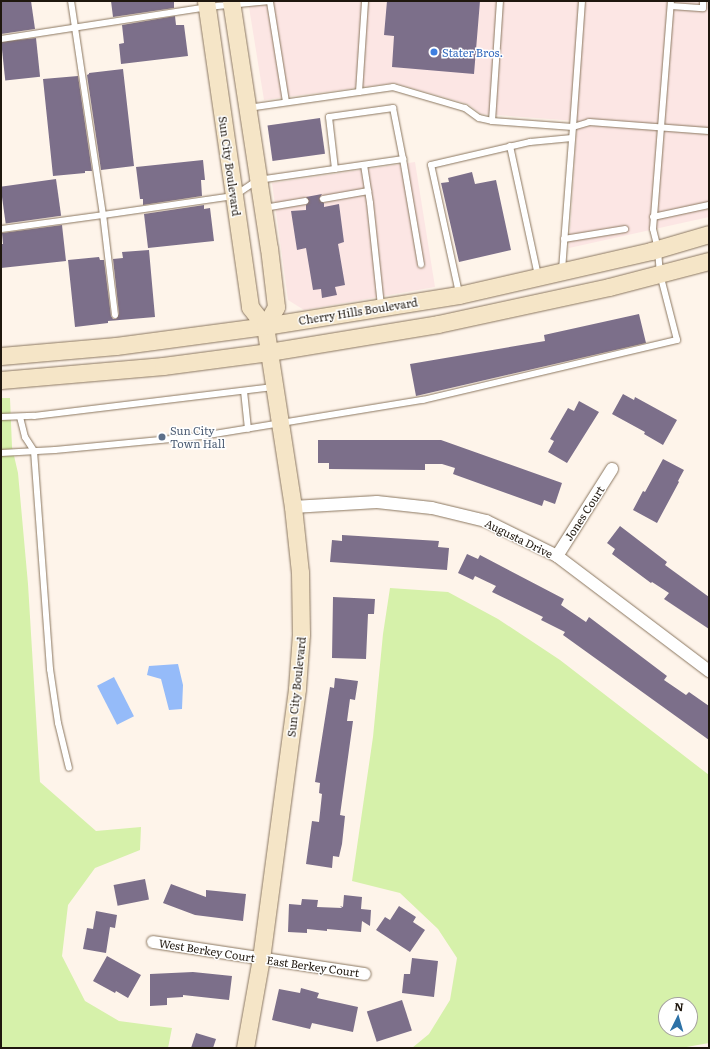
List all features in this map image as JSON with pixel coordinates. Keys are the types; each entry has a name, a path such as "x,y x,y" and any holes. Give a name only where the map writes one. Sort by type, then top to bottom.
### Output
{"street":[{"path":"231,3 263,208 276,307 265,326"},
{"name":"Sun City Boulevard","path":"207,4 250,307 265,326 293,507 300,572 301,634 297,689 261,958 245,1048"},
{"name":"Cherry Hills Boulevard","path":"1,356 116,346 265,326 459,295 658,249 709,234"},
{"path":"1,380 163,366 269,352 438,324 609,287 709,261"},
{"name":"Jones Court","path":"557,556 612,469"},
{"name":"Augusta Drive","path":"293,507 377,502 432,508 486,521 557,556 709,671"},
{"name":"West Berkey Court","path":"153,942 261,958"},
{"name":"East Berkey Court","path":"261,958 365,974"}],"lane":[{"path":"71,1 103,215 115,315"},
{"path":"1,39 76,29 207,4 270,1 286,102"},
{"path":"359,92 365,1"},
{"path":"492,121 500,1"},
{"path":"562,271 582,1"},
{"path":"1,453 202,436 280,424 423,400 677,340 660,274 658,249 653,229 653,218 671,4 703,8 704,1"},
{"path":"247,108 393,87 465,108 479,118 492,121 573,127 589,122 709,131"},
{"path":"335,169 329,117 393,108 420,264"},
{"path":"459,295 431,165 530,142 572,138"},
{"path":"510,146 538,277"},
{"path":"1,229 234,196 258,180 403,159"},
{"path":"364,165 381,307"},
{"path":"323,199 368,191"},
{"path":"263,208 306,201"},
{"path":"653,218 709,205"},
{"path":"564,239 625,228"},
{"path":"1,417 20,417 274,387"},
{"path":"244,391 248,429"},
{"path":"20,417 25,437 34,451 50,669 58,723 69,768"}],"shaded area":[{"path":"248,1 709,1 709,217 569,248 577,121 481,114 468,104 394,83 264,100"},
{"path":"415,162 435,287 304,310 288,300 272,183"}],"green space":[{"path":"1,398 10,398 12,447 18,473 28,584 40,782 96,831 141,827 140,850 95,868 68,905 62,956 85,1001 119,1021 172,1028 168,1048 1,1048"},
{"path":"390,588 448,592 498,619 560,660 709,775 709,1043 681,1048 412,1048 429,1034 450,1000 457,958 438,929 400,893 352,881 373,737 383,634"}],"water":[{"path":"178,664 183,685 182,709 169,710 161,679 147,675 149,666"},
{"path":"114,677 134,716 117,725 97,686"}],"building":[{"path":"1,1 31,1 35,29 1,34"},
{"path":"111,1 174,1 174,8 113,17"},
{"name":"Stater Bros.","path":"387,1 480,1 474,74 392,67 394,36 384,35"},
{"path":"175,16 176,25 184,25 188,56 121,64 119,44 124,43 122,25"},
{"path":"36,38 40,77 5,80 1,42"},
{"path":"123,69 134,166 101,170 87,75 89,73"},
{"path":"78,76 92,171 53,176 43,79"},
{"path":"320,118 325,154 273,161 268,125"},
{"path":"203,160 205,180 201,180 202,196 143,205 143,199 140,199 136,167"},
{"path":"472,172 475,184 496,180 511,250 459,262 441,183 449,182 448,178"},
{"path":"56,179 61,216 6,223 1,187"},
{"path":"322,194 319,199 324,203 324,207 339,204 344,242 338,244 345,285 335,287 337,295 322,298 321,289 313,290 306,248 297,250 291,211 306,210 306,205 309,201 306,197"},
{"path":"204,205 204,209 210,208 214,241 148,248 144,214"},
{"path":"62,225 66,261 1,268 1,244 3,244 2,233"},
{"path":"149,250 155,317 108,321 108,323 75,327 68,260 99,257 100,260 104,260 111,316 113,319 116,319 119,314 113,259 123,258 122,252"},
{"path":"639,314 646,343 416,396 410,364 545,341 544,335"},
{"path":"623,394 634,400 635,397 677,420 663,445 644,434 645,432 612,414"},
{"path":"579,401 599,412 567,463 548,452 554,441 550,439 568,408 574,411"},
{"path":"318,440 441,440 562,483 555,504 544,500 542,506 453,474 455,468 442,464 425,464 425,470 329,469 329,463 318,463"},
{"path":"663,459 684,470 657,523 633,510 643,491 645,492"},
{"path":"620,526 667,562 665,565 709,597 709,629 664,599 669,593 652,582 651,583 612,554 615,549 607,543"},
{"path":"342,535 439,541 438,547 449,548 447,570 330,562 332,540 342,541"},
{"path":"467,554 478,559 480,555 564,599 561,605 586,622 589,617 667,676 664,680 686,695 689,692 709,706 709,740 563,635 565,632 541,620 543,617 492,592 496,586 475,576 473,580 458,573"},
{"path":"333,597 375,599 374,614 368,614 366,659 332,658"},
{"path":"335,678 358,681 355,700 350,699 347,721 353,721 340,815 345,816 342,844 339,857 333,856 332,868 306,864 312,821 319,822 322,794 319,793 320,783 315,782 330,687 334,688"},
{"path":"145,879 149,900 118,906 114,885"},
{"path":"171,884 206,897 206,890 246,894 243,921 195,915 163,903"},
{"path":"344,895 362,897 361,909 371,910 370,926 362,921 361,932 307,929 307,933 288,932 289,904 301,905 302,899 318,900 317,907 342,908 340,906 343,907"},
{"path":"399,906 416,917 413,922 425,930 410,952 376,930 385,917 390,920"},
{"path":"96,911 117,915 115,928 110,927 106,953 83,949 87,928 93,929"},
{"path":"107,956 141,975 128,998 93,981"},
{"path":"412,958 438,961 434,997 402,993 404,974 410,974"},
{"path":"193,972 232,976 229,1000 183,995 183,997 167,998 167,1005 150,1006 150,974"},
{"path":"301,988 319,993 317,998 358,1007 353,1032 312,1023 310,1029 272,1020 279,989 300,993"},
{"path":"402,1000 412,1030 377,1042 367,1011"},
{"path":"196,1033 216,1039 213,1048 191,1048"}],"place":[{"name":"Stater Bros.","path":"434,52"},
{"name":"Sun City Town Hall","path":"162,437"}]}
